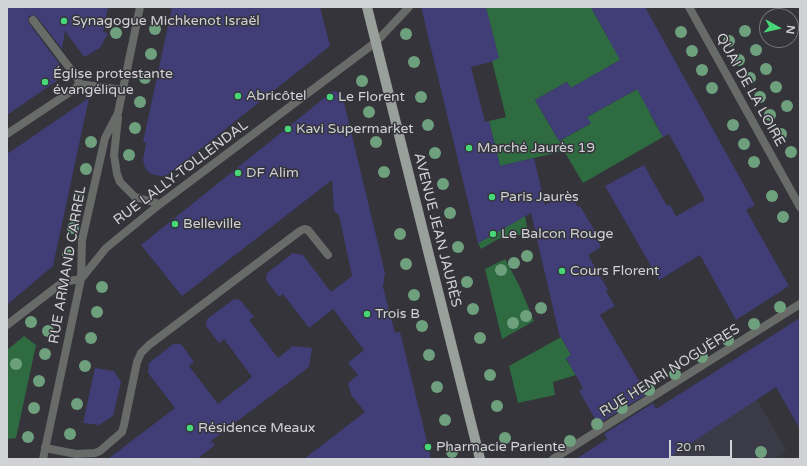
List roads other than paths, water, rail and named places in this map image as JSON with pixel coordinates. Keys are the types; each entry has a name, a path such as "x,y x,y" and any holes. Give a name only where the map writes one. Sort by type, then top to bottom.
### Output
{"main road":[{"name":"AVENUE JEAN JAURÈS","path":"367,7 480,459"}],"street":[{"name":"RUE ARMAND CARREL","path":"43,459 81,279 82,240 105,138 118,113 140,7"},
{"name":"RUE LALLY-TOLLENDAL","path":"81,279 106,248 160,204 376,42 409,7"},
{"name":"QUAI DE LA LOIRE","path":"689,7 800,207"},
{"path":"33,20 78,79 79,84"},
{"path":"79,84 123,90"},
{"path":"7,134 76,88 79,84"},
{"path":"118,113 114,155 120,182 135,197 160,204"},
{"path":"45,448 76,454 95,453 100,451 122,432 141,353 149,345 300,231 304,229 308,230 328,255"},
{"path":"7,325 63,282 81,279"},
{"name":"RUE HENRI NOGUÈRES","path":"553,459 800,304"}],"place":[{"name":"Synagogue Michkenot Israël","path":"64,21"},
{"name":"Église protestante évangélique","path":"45,82"},
{"name":"Abricôtel","path":"238,96"},
{"name":"Le Florent","path":"330,97"},
{"name":"Kavi Supermarket","path":"288,129"},
{"name":"Marché Jaurès 19","path":"469,148"},
{"name":"DF Alim","path":"238,173"},
{"name":"Paris Jaurès","path":"492,197"},
{"name":"Belleville","path":"175,224"},
{"name":"Le Balcon Rouge","path":"493,234"},
{"name":"Cours Florent","path":"562,271"},
{"name":"Trois B","path":"367,314"},
{"name":"Résidence Meaux","path":"190,428"},
{"name":"Pharmacie Pariente","path":"428,447"}]}
